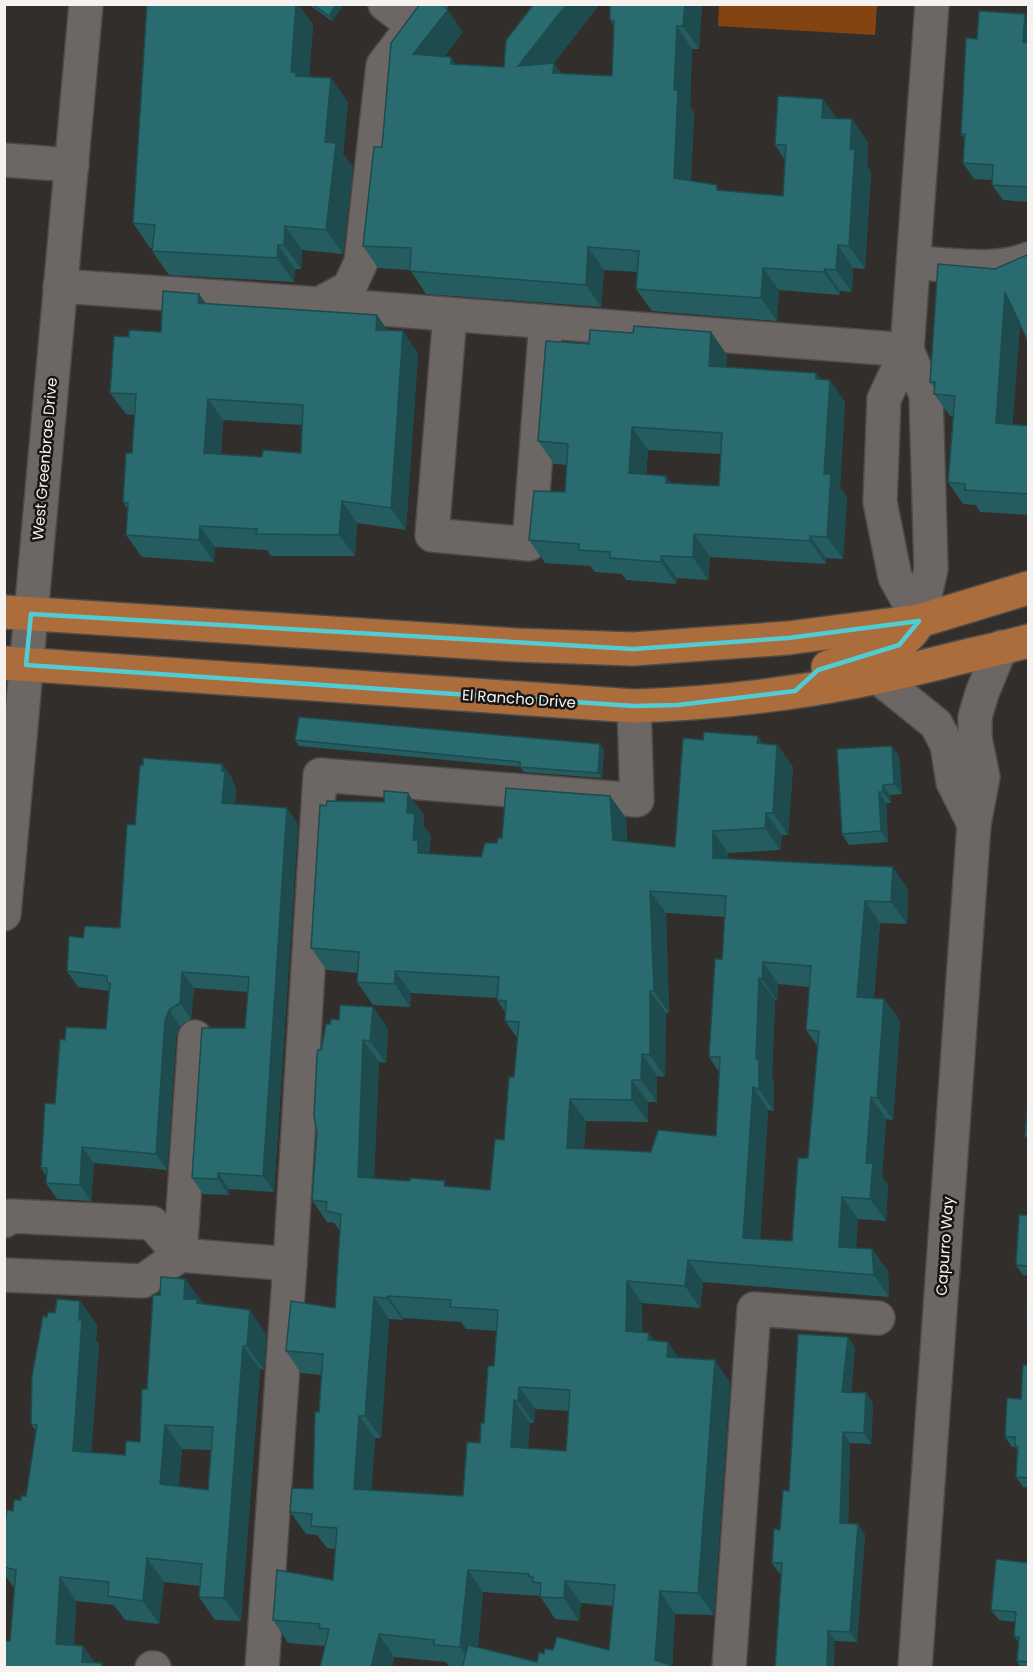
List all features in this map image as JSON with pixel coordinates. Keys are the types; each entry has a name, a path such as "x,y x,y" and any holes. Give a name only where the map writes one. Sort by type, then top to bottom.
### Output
{"main road":[{"path":"18,613 516,645 633,649 788,638 919,621 1029,588"},
{"path":"795,691 805,677 818,670 882,653 900,645 911,635 919,621"},
{"name":"El Rancho Drive","path":"15,664 634,706 678,705 879,678 1015,644"}],"street":[{"name":"West Greenbrae Drive","path":"4,914 18,613 60,286 86,4"},
{"path":"319,304 350,288 361,262 383,65 421,15 385,4"},
{"path":"919,621 895,577 880,502 884,399 907,350 932,4"},
{"path":"4,160 72,165"},
{"path":"914,263 1018,264 1029,259"},
{"path":"60,286 907,350"},
{"path":"450,315 432,535 529,544 546,322"},
{"path":"907,350 926,396 931,569 919,621"},
{"name":"Capurro Way","path":"915,1668 974,824 983,777 975,738 975,717 982,693 1015,644"},
{"path":"879,678 936,724 947,745 953,782 974,824"},
{"path":"262,1668 320,775 637,800 634,706"},
{"path":"180,1255 195,1037"},
{"path":"4,1221 11,1216 152,1223 180,1255"},
{"path":"4,1275 143,1281 180,1255 290,1264"},
{"path":"729,1668 754,1309 878,1318"}],"highlighted area":[{"path":"31,614 633,649 788,638 919,621 899,645 818,670 795,691 678,705 634,706 26,665"}],"shaded area":[{"path":"719,5 877,5 875,35 718,26"}],"building":[{"path":"147,4 296,4 291,72 296,72 296,76 331,78 325,142 336,143 326,230 285,226 284,245 278,245 277,258 152,251 155,225 133,223"},
{"path":"312,4 337,4 329,16"},
{"path":"420,4 441,4 448,10 413,54 451,57 451,64 504,67 506,40 534,4 567,4 518,66 554,63 553,73 612,76 614,21 610,20 610,4 685,4 683,26 677,26 674,90 678,90 674,178 717,185 717,190 783,196 786,145 775,145 778,96 823,99 822,118 852,119 850,149 855,149 849,246 838,245 836,270 825,269 824,272 763,268 761,298 636,289 639,251 588,247 586,285 410,271 411,248 363,246 374,147 382,147 391,43"},
{"path":"979,11 1025,14 1023,42 1029,43 1029,187 992,185 993,165 963,163 965,134 961,134 966,38 977,39"},
{"path":"1029,254 1029,344 1005,292 996,423 1029,426 1029,494 965,490 965,484 948,482 955,396 934,394 935,382 930,382 938,264 995,269"},
{"path":"163,291 199,294 198,303 377,315 376,330 403,331 391,508 342,501 339,535 256,534 257,529 200,526 199,540 126,535 128,503 123,502 126,453 132,453 136,394 110,393 114,336 129,337 129,330 161,332","holes":["208,399 303,405 301,453 263,450 262,457 204,453"]},
{"path":"634,326 711,332 709,366 816,373 816,379 830,380 824,474 831,474 827,537 810,536 810,541 694,534 693,557 661,556 661,562 610,558 610,552 579,550 579,544 529,540 534,491 565,492 568,444 538,441 546,341 589,344 590,330 633,333","holes":["632,427 722,433 719,486 666,483 666,476 629,473"]},
{"path":"299,717 600,744 598,773 520,767 520,762 295,740"},
{"path":"704,732 758,736 757,743 777,745 773,813 766,813 765,828 713,831 713,858 893,867 891,902 865,901 857,997 884,999 877,1098 871,1097 866,1163 873,1163 870,1199 842,1197 839,1247 872,1249 874,1275 688,1260 685,1286 627,1281 626,1331 649,1333 648,1340 668,1342 667,1357 715,1360 698,1593 660,1591 655,1660 670,1665 669,1668 462,1668 468,1645 537,1662 539,1652 544,1654 545,1649 553,1650 557,1637 609,1650 615,1585 565,1581 564,1598 540,1597 541,1583 533,1582 533,1577 529,1577 529,1574 468,1570 460,1647 434,1645 434,1640 379,1634 371,1668 320,1668 329,1629 319,1628 320,1624 273,1620 277,1570 333,1580 337,1528 311,1526 312,1514 290,1512 292,1488 313,1489 315,1412 319,1412 323,1354 286,1351 291,1301 335,1308 341,1214 326,1211 327,1202 312,1200 317,1132 314,1116 317,1055 318,1050 321,1050 326,1024 330,1024 331,1019 339,1020 340,1005 373,1007 370,1041 363,1040 358,1177 445,1181 444,1186 490,1190 495,1139 504,1140 509,1077 514,1077 519,1022 505,1021 506,1001 497,1000 499,977 395,971 395,984 357,982 359,952 311,948 320,805 326,806 327,801 384,802 384,791 408,793 407,813 415,814 413,840 418,840 418,853 481,857 485,843 497,843 498,838 502,838 506,788 610,796 613,840 675,847 683,738 703,740","holes":["650,891 726,896 722,959 715,959 709,1057 720,1057 716,1136 658,1130 651,1152 567,1148 570,1099 632,1100 632,1080 641,1080 642,1054 650,1055 650,991 654,991","763,962 811,966 806,1030 819,1031 808,1158 798,1158 792,1241 743,1238 753,1087 759,1089 759,1060 756,1059 759,978 762,979","388,1296 451,1300 450,1307 498,1310 494,1366 488,1366 484,1423 481,1423 480,1443 467,1442 463,1496 354,1489 359,1416 365,1416 374,1297 387,1298","519,1387 570,1390 566,1451 511,1447 514,1400 518,1401"]},
{"path":"892,746 894,784 883,785 883,792 879,792 881,831 842,834 837,749"},
{"path":"143,758 222,764 222,771 225,771 222,803 287,808 263,1176 218,1173 218,1179 192,1178 202,1028 245,1028 249,977 182,972 180,1003 169,1010 165,1020 156,1154 82,1147 80,1185 46,1183 47,1168 41,1168 45,1103 55,1104 60,1039 65,1040 66,1027 106,1029 110,983 107,983 107,976 67,971 69,936 83,938 85,926 120,928 127,824 135,825 140,765 143,765"},
{"path":"1029,1087 1029,1137 1025,1137"},
{"path":"1019,1215 1029,1215 1029,1266 1016,1265"},
{"path":"161,1277 185,1279 184,1299 197,1299 197,1303 250,1310 247,1346 243,1346 224,1598 199,1597 202,1564 147,1558 143,1601 108,1596 109,1582 60,1577 56,1644 83,1646 82,1662 102,1663 102,1668 4,1668 4,1641 10,1641 16,1570 4,1567 4,1530 7,1510 13,1511 14,1500 21,1500 21,1496 26,1496 37,1425 31,1424 32,1376 43,1316 47,1317 48,1312 55,1313 57,1299 80,1301 79,1320 82,1320 73,1451 125,1455 126,1441 140,1442 142,1389 147,1389 153,1295 160,1295","holes":["165,1425 213,1427 208,1490 160,1484"]},
{"path":"1029,1292 1029,1315 1027,1315"},
{"path":"798,1334 848,1337 842,1392 866,1393 864,1433 843,1432 840,1523 858,1524 850,1632 828,1631 827,1668 775,1668 782,1563 772,1563 774,1529 780,1530 783,1490 789,1491"},
{"path":"1023,1365 1029,1365 1029,1478 1016,1477 1018,1447 1015,1446 1015,1437 1005,1437 1007,1398 1021,1399"},
{"path":"996,1559 1029,1563 1029,1662 1017,1661 1019,1637 1014,1636 1016,1612 991,1610"}]}
